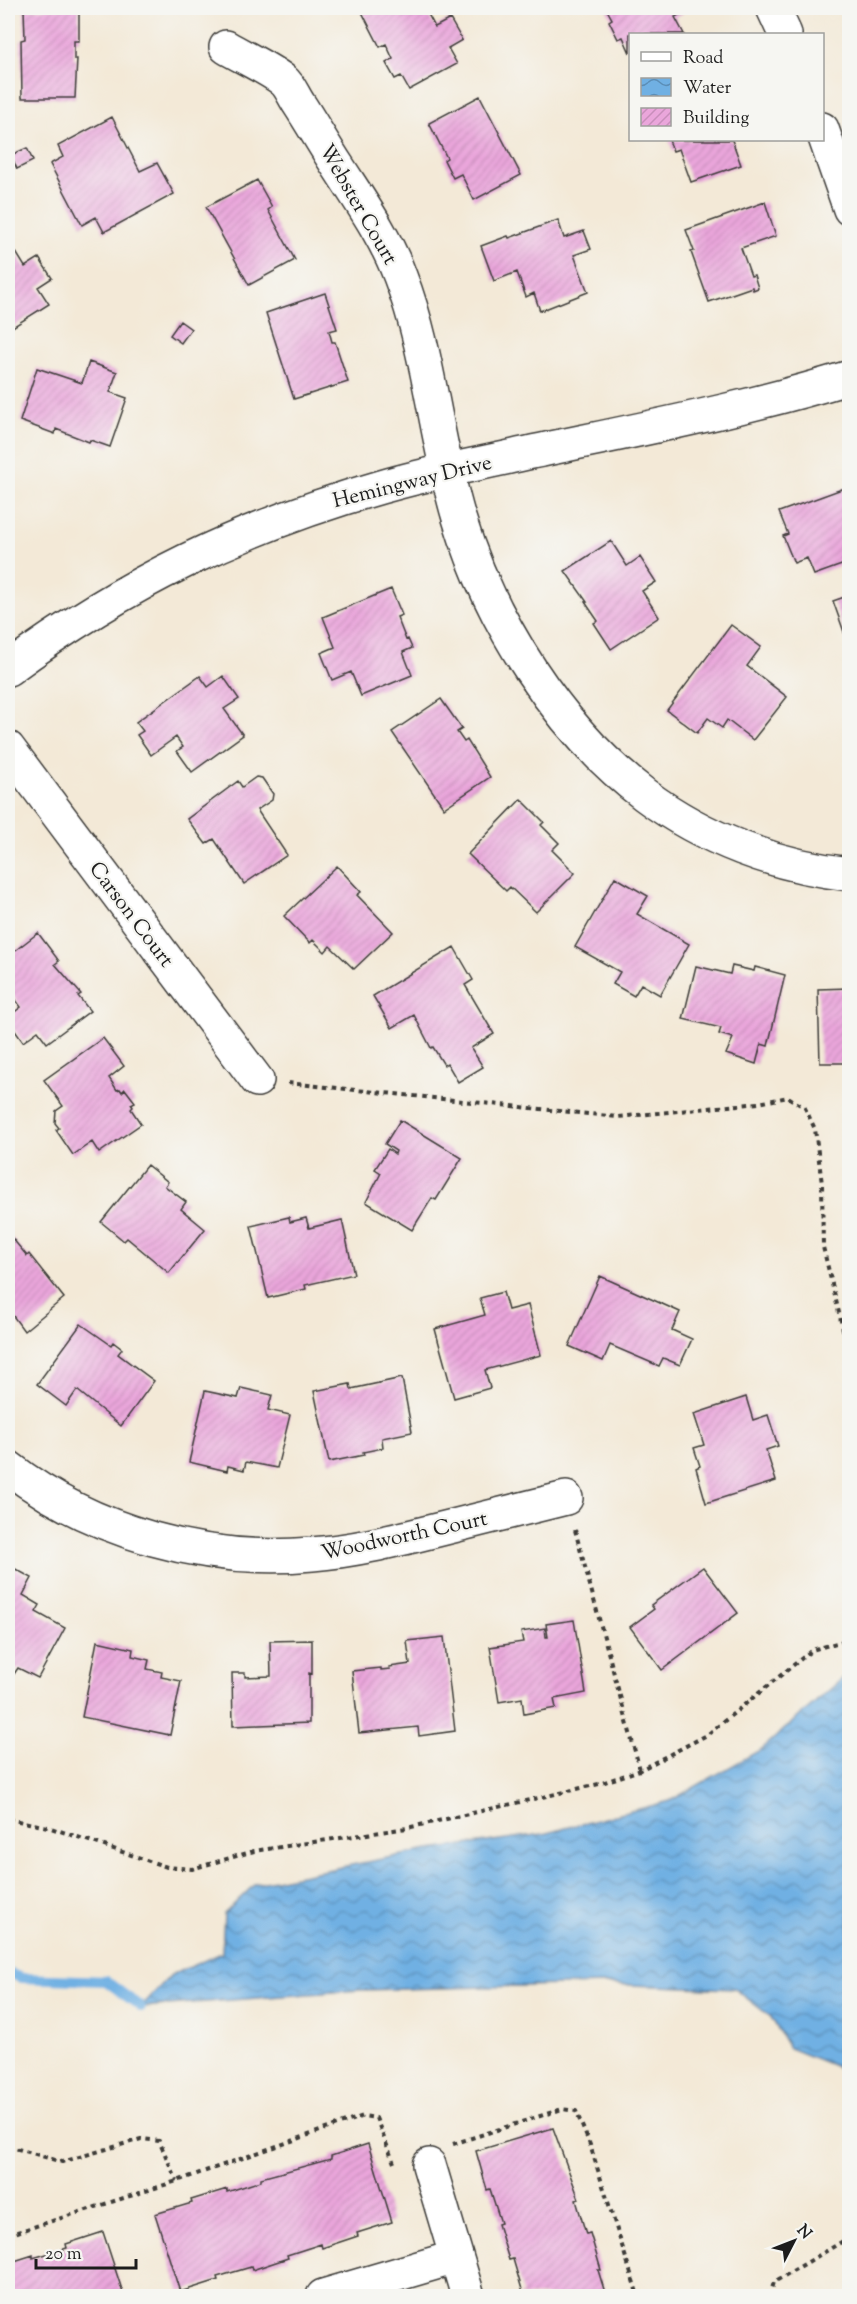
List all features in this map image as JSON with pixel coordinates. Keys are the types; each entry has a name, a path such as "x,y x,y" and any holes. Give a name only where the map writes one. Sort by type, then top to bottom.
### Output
{"street":[{"path":"773,8 785,33"},
{"name":"Webster Court","path":"226,47 284,81 382,236 400,274 413,315 459,518 476,564 501,619 549,695 581,735 612,767 654,801 681,819 719,839 770,858 803,867 849,874"},
{"path":"824,135 849,208"},
{"name":"Hemingway Drive","path":"8,669 85,615 142,582 200,552 322,504 447,470 743,407 849,377"},
{"name":"Carson Court","path":"8,748 257,1080"},
{"name":"Woodworth Court","path":"8,1467 70,1507 131,1532 188,1547 248,1555 312,1554 374,1545 566,1498"},
{"path":"439,2155 456,2256 468,2296"},
{"path":"323,2296 456,2256"}],"path":[{"path":"257,1080 618,1117 788,1097 804,1108 815,1129 822,1184 823,1247 849,1358"},
{"path":"566,1498 640,1770"},
{"path":"8,1819 48,1827 167,1867 192,1869 254,1851 418,1826 599,1784 640,1770 708,1735 812,1650 849,1639"},
{"path":"439,2155 562,2109 576,2111 590,2145 638,2296"},
{"path":"8,2235 177,2181 363,2116 376,2118 397,2168"},
{"path":"8,2146 62,2162 141,2139 159,2141 177,2181"},
{"path":"846,2168 849,2175"},
{"path":"770,2296 774,2282 849,2237"}],"water":[{"path":"849,1673 849,2072 789,2048 771,2017 735,1989 605,1984 360,1990 141,2007 171,1975 222,1953 224,1914 255,1884 423,1851 543,1834 670,1801 762,1749"}],"building":[{"path":"79,8 79,41 74,41 74,59 77,59 75,98 22,98 21,40 25,39 24,9"},
{"path":"371,8 440,8 428,14 435,27 450,19 462,40 448,48 457,64 409,90 401,76 395,79 386,63 393,59 386,44 380,47 362,12"},
{"path":"606,8 681,8 683,13 675,17 683,33 629,33 629,51 623,37 618,39 609,21 612,19"},
{"path":"480,96 521,175 474,200 461,174 453,178 444,160 447,158 429,123"},
{"path":"112,117 140,171 157,163 174,194 104,232 96,217 82,225 50,164 63,157 58,146"},
{"path":"669,141 732,141 741,165 691,182 679,149 673,151"},
{"path":"27,148 33,161 17,169 11,155"},
{"path":"257,180 272,207 268,210 295,260 249,285 206,207"},
{"path":"765,202 776,236 741,248 758,288 753,290 752,287 709,302 691,252 694,251 686,230"},
{"path":"558,220 564,238 584,231 591,249 574,255 588,292 540,311 534,293 526,297 517,272 494,281 481,246"},
{"path":"8,239 25,267 39,258 52,278 38,287 49,304 8,330"},
{"path":"325,293 337,329 329,331 348,382 294,399 266,313"},
{"path":"180,321 191,329 181,343 170,335"},
{"path":"89,362 117,372 110,392 127,398 110,447 90,440 89,442 56,429 55,434 20,421 37,368 82,383"},
{"path":"850,486 850,562 814,575 807,558 794,563 783,536 788,534 779,512"},
{"path":"611,541 627,566 640,557 656,582 642,591 659,617 611,649 594,623 598,621 585,602 587,602 565,571"},
{"path":"391,589 402,615 397,617 406,640 408,639 412,648 403,652 412,675 361,696 351,672 332,680 321,653 335,647 323,617"},
{"path":"850,595 850,646 849,646 833,601"},
{"path":"731,625 761,647 747,666 787,697 753,740 727,720 722,728 708,718 697,733 667,710"},
{"path":"200,676 208,687 223,676 239,699 224,709 243,735 192,772 177,751 183,747 176,737 151,755 137,735 143,731 136,722"},
{"path":"441,699 462,729 457,732 464,742 467,740 490,777 444,808 392,732"},
{"path":"256,777 262,778 273,794 272,800 257,810 287,855 244,884 214,839 206,844 187,819 238,781 242,787"},
{"path":"521,799 544,822 541,825 559,843 552,850 575,873 536,912 510,887 506,891 468,854"},
{"path":"337,866 361,892 357,895 393,932 354,969 330,946 325,952 313,940 310,943 284,916"},
{"path":"615,877 648,896 637,914 689,944 660,995 641,984 634,996 613,984 620,972 575,947"},
{"path":"38,933 59,961 55,964 81,994 78,996 90,1011 47,1043 38,1031 23,1042 8,1021 8,1017 21,1007 8,989 8,956"},
{"path":"454,947 473,980 465,985 494,1034 471,1048 483,1067 458,1082 447,1063 444,1065 433,1047 431,1048 414,1015 392,1028 373,996"},
{"path":"696,966 730,974 732,966 754,971 755,967 785,975 768,1046 761,1044 756,1064 726,1054 733,1038 719,1034 721,1028 683,1019"},
{"path":"850,988 850,1063 820,1063 818,989"},
{"path":"103,1038 124,1066 109,1078 117,1090 120,1089 122,1092 125,1089 135,1102 131,1104 133,1107 131,1109 141,1124 99,1153 92,1142 73,1155 56,1130 59,1128 55,1123 56,1111 63,1106 44,1080"},
{"path":"400,1120 462,1158 436,1200 432,1198 412,1230 366,1202 381,1173 375,1169 388,1149 395,1154 396,1151 385,1144"},
{"path":"147,1165 168,1182 165,1186 186,1202 181,1209 205,1229 169,1273 127,1238 124,1241 101,1222"},
{"path":"289,1217 290,1222 306,1218 309,1228 342,1220 354,1274 305,1285 306,1289 268,1298 251,1226"},
{"path":"12,1238 27,1256 29,1254 64,1298 24,1331 8,1309 8,1242"},
{"path":"600,1276 680,1312 672,1330 692,1339 680,1365 663,1358 659,1366 610,1345 603,1361 569,1346"},
{"path":"503,1292 508,1310 528,1305 541,1355 485,1370 490,1388 454,1398 435,1329 485,1315 480,1298"},
{"path":"81,1324 111,1345 113,1342 122,1349 118,1354 154,1381 121,1426 77,1390 66,1406 37,1384"},
{"path":"402,1378 412,1432 382,1438 383,1448 363,1452 364,1455 329,1462 314,1391 350,1384 351,1389"},
{"path":"241,1388 272,1395 268,1410 290,1415 277,1468 246,1462 244,1470 228,1466 227,1471 189,1462 205,1391 238,1398"},
{"path":"746,1397 753,1420 768,1415 778,1446 766,1450 776,1481 706,1503 696,1468 700,1466 694,1448 704,1445 694,1414"},
{"path":"8,1565 32,1578 23,1595 40,1605 36,1612 65,1628 38,1678 18,1668 14,1674 8,1671"},
{"path":"703,1567 738,1613 662,1670 630,1627 654,1609 651,1605"},
{"path":"574,1620 586,1693 554,1699 556,1708 524,1714 522,1698 499,1702 490,1647 523,1642 521,1632 545,1628 546,1637 548,1637 546,1624"},
{"path":"444,1637 455,1731 419,1736 418,1727 359,1733 352,1671 390,1669 389,1667 410,1664 407,1641"},
{"path":"312,1640 312,1674 309,1673 309,1723 233,1726 232,1673 245,1673 245,1677 271,1676 270,1641"},
{"path":"97,1641 133,1649 132,1656 149,1660 147,1669 162,1672 161,1677 181,1681 170,1735 82,1717"},
{"path":"553,2128 579,2199 576,2200 586,2234 590,2233 606,2296 521,2296 520,2294 523,2293 513,2259 509,2260 498,2224 501,2223 490,2189 487,2190 476,2151"},
{"path":"368,2144 392,2222 357,2233 358,2236 322,2248 321,2244 287,2255 288,2258 252,2270 251,2267 217,2277 218,2280 180,2292 155,2214 192,2203 191,2200 261,2181 261,2178 331,2159 331,2156"},
{"path":"103,2232 124,2296 8,2296 8,2263 67,2248 66,2244"}],"waterway":[{"path":"8,1973 22,1978 106,1981 141,2007"}]}
